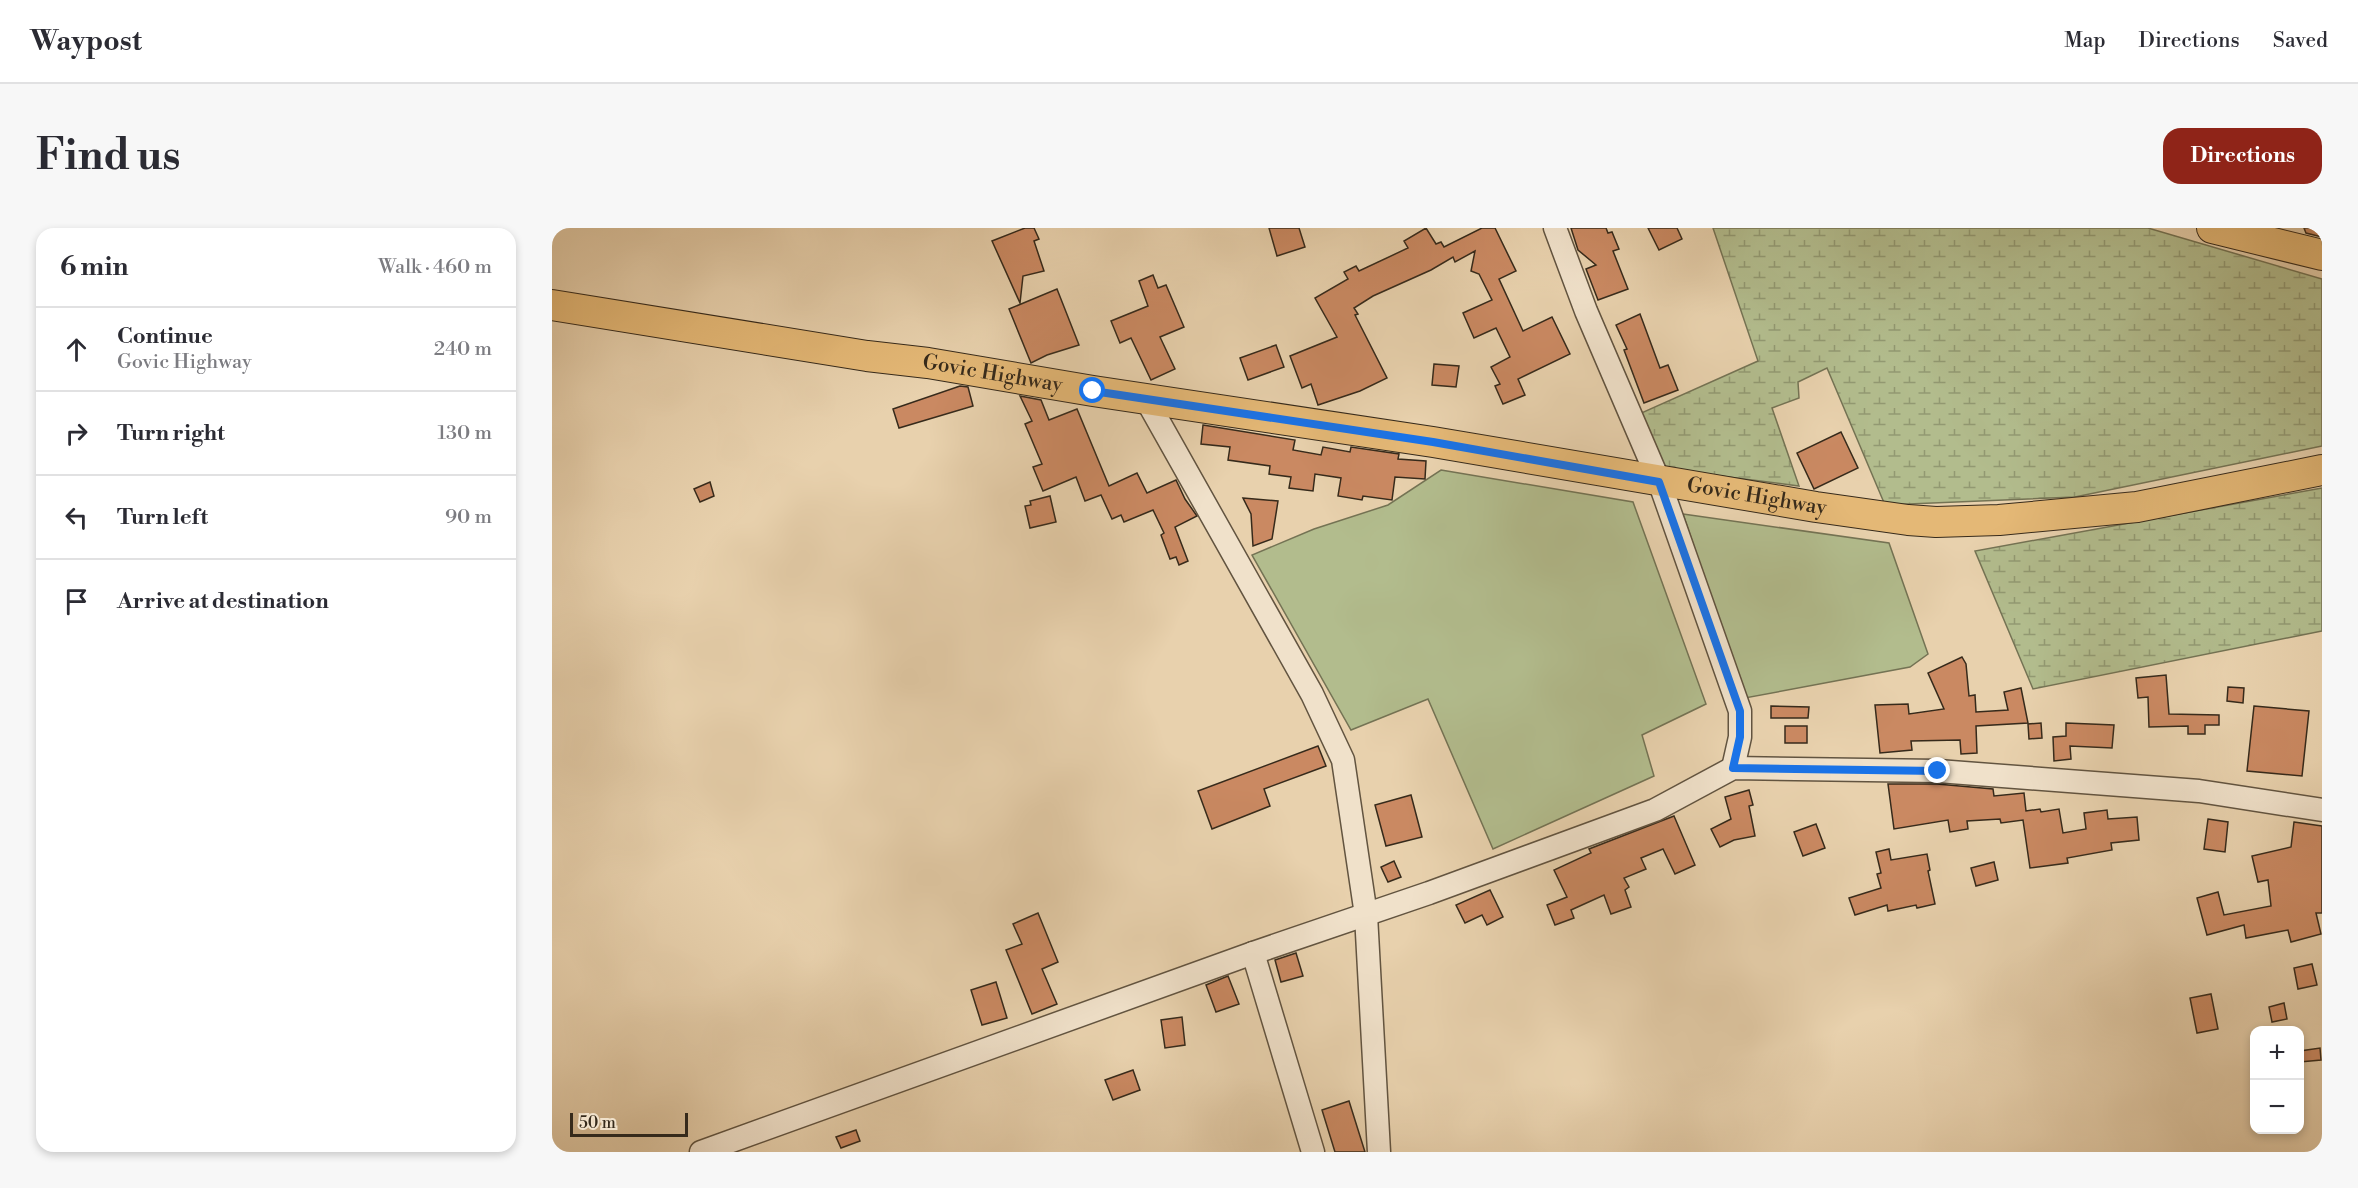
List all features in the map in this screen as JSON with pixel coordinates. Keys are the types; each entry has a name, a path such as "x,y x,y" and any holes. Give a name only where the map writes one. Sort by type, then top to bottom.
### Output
{"main road":[{"path":"2212,228 2322,255"},
{"name":"Govic Highway","path":"552,305 1433,442 1816,507 1936,522 2021,518 2137,507 2322,470"}],"street":[{"path":"1555,228 1586,311 1659,482 1740,711 1740,737 1733,768"},
{"path":"1146,399 1312,694 1343,760 1366,915 1380,1152"},
{"path":"701,1152 1655,810 1733,768 1938,771 2199,791 2322,810"},
{"path":"1253,953 1313,1152"}],"green space":[{"path":"1713,228 2148,228 2322,279 2322,446 2075,497 1885,505 1827,368 1798,382 1799,398 1772,408 1799,486 1665,469 1639,414 1758,361"},
{"path":"1441,470 1633,502 1706,704 1642,735 1654,776 1493,849 1428,699 1351,730 1252,555 1314,529 1388,505"},
{"path":"2322,488 2322,631 2033,689 1975,551"},
{"path":"1683,514 1889,543 1928,654 1910,667 1745,698"}],"building":[{"path":"1025,228 1034,228 1039,239 1034,241 1044,271 1023,276 1020,303 992,241"},
{"path":"1269,228 1299,228 1305,247 1277,256"},
{"path":"1426,228 1436,244 1441,242 1444,247 1482,228 1495,228 1516,271 1499,279 1523,331 1552,317 1570,354 1518,379 1525,395 1503,404 1495,386 1500,384 1491,367 1510,357 1496,328 1474,338 1463,313 1492,300 1479,274 1471,271 1475,251 1455,262 1453,257 1431,270 1373,296 1354,308 1358,314 1355,315 1387,378 1360,391 1318,405 1311,384 1302,388 1290,356 1337,337 1315,298 1348,279 1344,272 1356,266 1359,271 1408,248 1404,241"},
{"path":"1571,228 1606,228 1608,233 1612,232 1619,249 1613,251 1628,289 1598,300 1586,269 1596,265 1578,250"},
{"path":"1648,228 1677,228 1682,239 1659,250"},
{"path":"2304,228 2322,228 2322,237 2306,233"},
{"path":"1153,275 1158,288 1166,285 1184,327 1160,337 1175,369 1151,380 1131,338 1120,343 1111,321 1148,306 1139,281"},
{"path":"1057,289 1079,345 1047,355 1031,363 1009,309"},
{"path":"1640,314 1660,368 1668,365 1678,390 1644,403 1624,350 1627,349 1616,325"},
{"path":"1276,345 1284,367 1248,380 1240,358"},
{"path":"1434,364 1459,366 1456,387 1432,385"},
{"path":"960,386 968,387 973,406 899,428 893,409"},
{"path":"1020,396 1041,400 1049,420 1077,409 1109,486 1137,473 1147,493 1176,480 1197,516 1175,527 1188,561 1179,565 1176,557 1170,559 1161,535 1164,533 1153,510 1124,522 1121,515 1112,519 1101,495 1085,501 1076,477 1043,491 1033,467 1042,464 1025,424 1032,421"},
{"path":"1203,425 1295,440 1293,450 1321,455 1323,447 1350,452 1351,447 1399,454 1398,459 1426,461 1425,479 1395,477 1392,500 1363,496 1362,500 1338,496 1341,478 1315,474 1313,491 1289,488 1291,477 1269,474 1270,466 1228,460 1230,447 1201,444"},
{"path":"1841,432 1858,468 1814,489 1797,453"},
{"path":"710,482 714,496 700,502 694,489"},
{"path":"1050,496 1056,522 1030,528 1025,506 1031,505 1030,501"},
{"path":"1243,498 1278,501 1272,539 1253,546 1251,514"},
{"path":"1962,657 1966,664 1969,696 1975,695 1976,712 2008,710 2004,692 2021,688 2028,723 1976,726 1977,753 1961,754 1960,740 1911,741 1912,750 1880,753 1875,705 1908,704 1909,714 1944,709 1928,673"},
{"path":"2166,675 2169,714 2219,715 2219,725 2205,725 2205,734 2188,734 2188,726 2149,727 2148,697 2138,698 2136,678"},
{"path":"2228,687 2244,688 2243,703 2227,701"},
{"path":"1771,706 1809,707 1808,718 1771,718"},
{"path":"2254,706 2309,711 2302,776 2247,771"},
{"path":"2041,723 2042,738 2029,739 2028,724"},
{"path":"2066,723 2114,725 2112,748 2070,746 2071,759 2054,761 2053,737 2066,736"},
{"path":"1785,726 1807,726 1807,743 1785,743"},
{"path":"1318,746 1326,766 1264,789 1270,806 1212,829 1198,791"},
{"path":"1888,784 1937,784 1993,789 1994,796 2024,793 2026,811 2040,809 2041,812 2059,809 2063,833 2086,829 2084,813 2107,810 2108,819 2137,817 2139,840 2111,843 2112,850 2067,858 2068,863 2030,868 2023,820 2001,823 2000,819 1967,821 1968,829 1950,832 1948,820 1894,829"},
{"path":"1749,790 1753,805 1749,806 1755,836 1734,840 1720,847 1711,829 1731,819 1725,797"},
{"path":"1411,795 1422,837 1386,846 1375,805"},
{"path":"1674,816 1695,865 1675,874 1663,849 1641,858 1646,869 1624,878 1629,887 1625,890 1631,907 1611,914 1604,895 1571,910 1574,918 1555,925 1547,905 1567,897 1554,870 1591,853 1589,849"},
{"path":"2208,819 2228,822 2225,852 2204,849"},
{"path":"2294,822 2322,826 2322,913 2316,913 2321,934 2291,942 2288,930 2246,938 2244,925 2207,935 2197,898 2218,892 2224,915 2271,906 2268,880 2258,882 2252,856 2291,847"},
{"path":"1816,824 1825,848 1803,856 1794,832"},
{"path":"1889,849 1891,860 1927,854 1935,904 1917,908 1916,905 1888,911 1887,905 1855,915 1849,898 1881,888 1877,874 1881,873 1876,852"},
{"path":"1394,861 1401,877 1388,882 1381,867"},
{"path":"1994,862 1998,880 1976,886 1971,868"},
{"path":"1490,890 1503,917 1487,925 1482,915 1465,923 1456,905"},
{"path":"1038,913 1058,962 1042,969 1057,1004 1032,1014 1006,950 1022,944 1013,924"},
{"path":"1296,953 1303,976 1281,982 1275,960"},
{"path":"2312,964 2317,985 2298,989 2294,968"},
{"path":"1228,976 1239,1004 1216,1012 1206,985"},
{"path":"996,982 1007,1018 982,1025 971,990"},
{"path":"2211,994 2218,1029 2197,1033 2190,998"},
{"path":"2284,1003 2287,1019 2272,1022 2269,1007"},
{"path":"1182,1017 1185,1045 1165,1048 1161,1020"},
{"path":"2320,1048 2321,1060 2304,1062 2304,1050"},
{"path":"1133,1070 1140,1090 1113,1100 1105,1080"},
{"path":"1349,1101 1365,1152 1335,1152 1322,1110"},
{"path":"856,1130 860,1141 841,1148 836,1137"}],"route":[{"path":"1093,391 1433,442 1659,482 1740,711 1740,737 1733,768 1938,771"}]}
